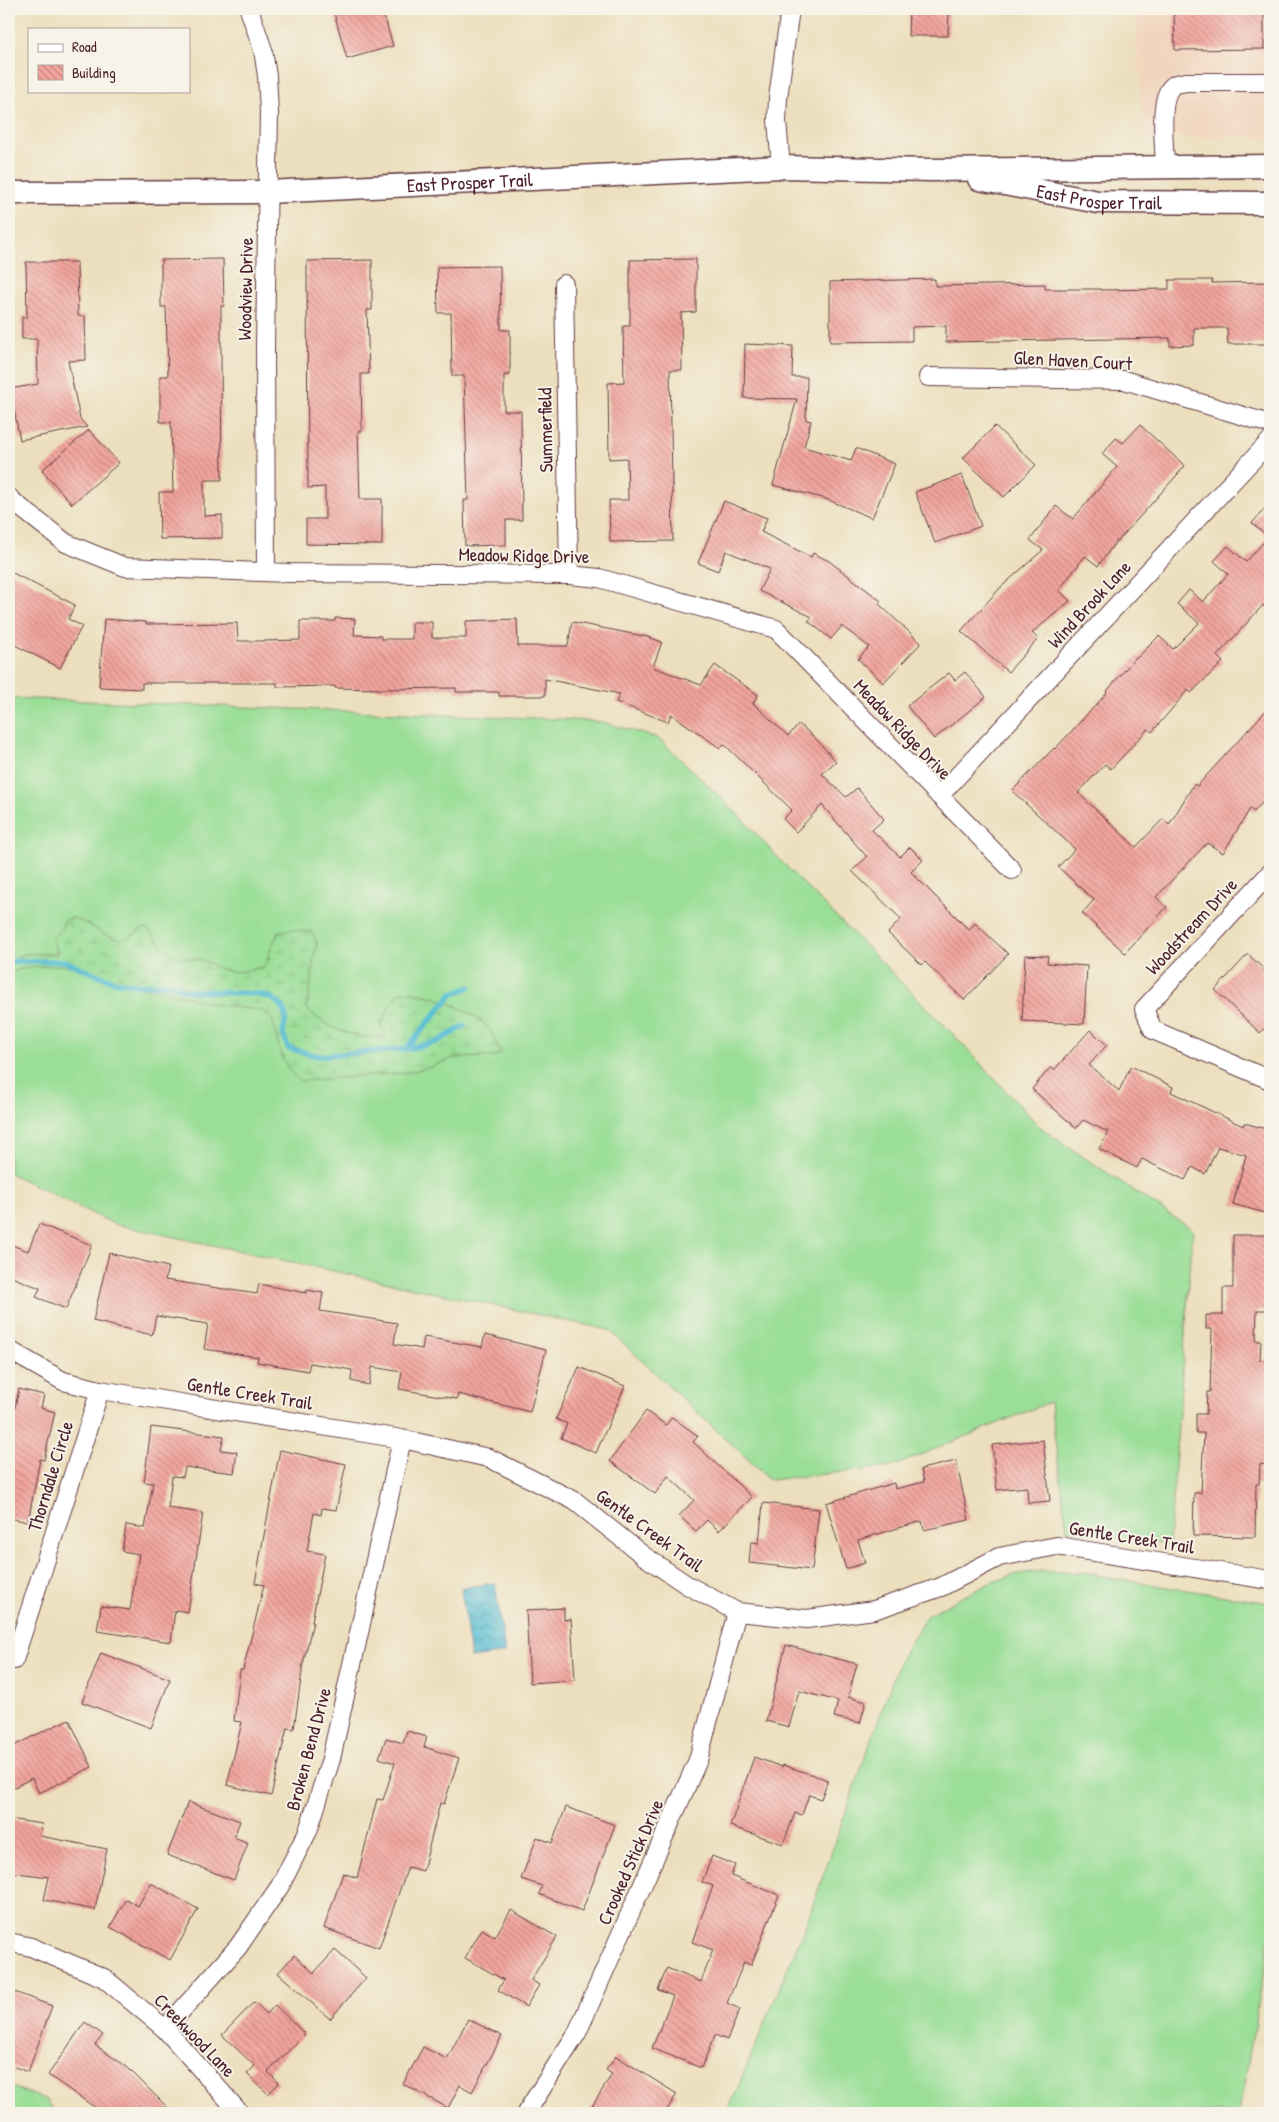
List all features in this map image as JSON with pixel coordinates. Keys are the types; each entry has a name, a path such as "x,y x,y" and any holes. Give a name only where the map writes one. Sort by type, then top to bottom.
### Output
{"main road":[{"name":"East Prosper Trail","path":"9,193 267,192 781,167 931,170 1270,166"},
{"name":"East Prosper Trail","path":"931,170 1098,202 1270,203"}],"street":[{"name":"Woodview Drive","path":"250,9 262,50 267,76 269,112 266,572"},
{"path":"781,167 777,121 778,98 790,9"},
{"path":"1165,167 1164,103 1167,92 1174,84 1186,82 1270,82"},
{"name":"Summerfield","path":"564,284 569,575"},
{"name":"Glen Haven Court","path":"928,377 1124,380 1270,424"},
{"name":"Wind Brook Lane","path":"940,796 1270,441"},
{"name":"Meadow Ridge Drive","path":"9,497 66,543 125,567 266,572 569,575 599,578 776,629 1012,870"},
{"name":"Woodstream Drive","path":"1270,873 1144,1009 1153,1030 1270,1080"},
{"name":"Gentle Creek Trail","path":"9,1350 63,1381 100,1390 402,1439 489,1458 575,1501 658,1566 687,1585 737,1612 807,1620 874,1610 941,1587 999,1557 1057,1546 1270,1580"},
{"name":"Thorndale Circle","path":"14,1660 100,1390"},
{"name":"Broken Bend Drive","path":"165,2028 238,1947 280,1886 308,1830 331,1759 402,1439"},
{"name":"Crooked Stick Drive","path":"526,2113 577,2033 698,1760 737,1612"},
{"name":"Creekwood Lane","path":"9,1942 31,1947 104,1978 165,2028 240,2113"}],"shaded area":[{"path":"1135,9 1270,9 1270,137 1144,137"}],"green space":[{"path":"9,698 559,719 602,722 658,738 733,809 780,860 950,1031 1038,1125 1193,1230 1169,1545 1067,1530 1050,1402 891,1467 770,1480 609,1330 114,1224 9,1173"},
{"path":"72,918 85,922 108,936 122,939 126,939 146,928 176,957 199,959 221,969 234,972 265,966 272,945 280,931 312,932 317,943 306,1008 325,1023 341,1031 358,1036 386,1035 381,1025 389,1007 400,992 410,992 434,997 471,1014 488,1028 501,1053 494,1057 454,1058 431,1067 405,1073 301,1081 288,1068 280,1052 272,1018 260,1010 212,1004 184,996 107,980 76,967 59,965 29,967 9,973 9,957 28,954 57,954 52,938 61,929 64,921"},
{"path":"1042,1571 1097,1574 1097,1576 1270,1603 1270,1937 1239,2113 727,2113 805,1927 899,1662 927,1615 992,1582 1017,1574"},
{"path":"9,2086 47,2100 55,2113 9,2113"}],"water":[{"path":"495,1583 505,1653 471,1658 461,1588"}],"building":[{"path":"333,9 382,9 393,46 347,59"},
{"path":"1174,9 1264,9 1264,49 1175,50"},
{"path":"909,10 949,11 948,36 908,36"},
{"path":"223,259 224,306 221,306 222,480 204,480 204,516 222,515 222,538 160,539 159,492 173,492 171,422 160,422 160,376 168,376 166,307 161,307 161,260"},
{"path":"696,259 696,312 681,313 682,370 670,370 673,541 610,542 609,500 628,500 627,458 609,459 608,383 624,382 623,326 630,326 630,260"},
{"path":"372,260 372,310 367,310 369,374 361,374 362,431 358,431 360,499 382,499 382,545 306,544 306,519 325,519 325,487 308,488 307,261"},
{"path":"26,262 77,262 78,316 85,316 86,360 68,361 80,419 87,427 20,440 10,389 38,384 37,339 22,339 22,317 27,317"},
{"path":"500,266 501,330 510,330 510,375 504,375 504,411 521,411 522,520 506,520 506,545 465,546 464,500 468,500 464,376 452,376 451,313 438,313 437,267"},
{"path":"935,279 935,286 1045,284 1045,289 1101,290 1169,289 1169,280 1212,280 1212,283 1270,282 1270,344 1228,344 1227,328 1194,328 1194,345 1170,346 1170,338 946,342 946,326 912,327 912,341 830,342 830,282"},
{"path":"745,344 793,346 792,377 807,377 806,420 811,421 804,447 851,461 856,448 895,464 872,518 826,499 773,485 797,399 744,398"},
{"path":"1140,425 1185,466 1117,540 1098,566 1085,556 1059,590 1070,601 1032,633 1038,639 1008,672 961,631 1001,587 1043,550 1030,540 1056,506 1073,519 1117,467 1102,454 1116,438 1123,443"},
{"path":"995,426 1036,465 1004,497 963,458"},
{"path":"89,430 119,463 72,504 42,470"},
{"path":"962,475 981,526 935,543 915,492"},
{"path":"724,501 767,518 761,532 811,557 813,553 829,561 881,601 879,604 921,643 883,683 858,659 869,647 842,626 831,639 808,621 812,617 759,591 770,569 726,551 718,571 698,563"},
{"path":"1270,503 1270,612 1263,605 1217,656 1223,662 1191,693 1188,690 1152,732 1148,729 1111,769 1105,764 1078,793 1136,847 1163,819 1169,825 1194,784 1197,786 1270,706 1270,794 1254,812 1250,809 1223,853 1207,843 1156,897 1167,907 1125,953 1082,913 1094,900 1058,867 1075,849 1012,791 1055,749 1107,693 1136,657 1159,636 1173,649 1199,623 1177,604 1189,590 1203,602 1228,574 1214,561 1228,546 1246,562 1268,537 1252,523"},
{"path":"9,571 75,605 68,619 82,626 60,668 9,642"},
{"path":"335,618 355,619 354,635 381,636 381,639 412,639 412,622 432,622 432,638 466,638 466,621 517,619 518,646 568,646 572,622 648,637 662,642 653,667 701,685 715,665 758,695 753,703 788,736 799,724 814,737 836,761 822,774 846,797 857,788 884,819 872,830 900,857 910,847 923,860 911,872 969,930 975,923 1008,954 964,1000 925,962 922,965 888,933 901,919 852,871 867,857 822,805 796,832 783,819 792,810 724,744 720,748 671,714 668,722 616,702 620,694 545,679 545,696 499,696 499,692 456,692 456,688 277,687 277,683 142,683 142,689 99,687 104,619 146,622 146,624 237,623 238,641 264,641 300,640 300,621 335,621"},
{"path":"965,672 986,697 934,739 907,706 949,673 955,680"},
{"path":"1248,954 1270,975 1270,1022 1260,1033 1215,990"},
{"path":"1025,955 1048,956 1047,963 1087,966 1084,1024 1022,1021"},
{"path":"1090,1030 1107,1045 1089,1065 1119,1091 1131,1066 1173,1087 1171,1092 1243,1126 1244,1123 1270,1130 1270,1206 1268,1214 1233,1204 1246,1155 1218,1147 1205,1174 1192,1167 1185,1180 1142,1159 1137,1168 1099,1149 1108,1132 1083,1120 1076,1128 1032,1089 1051,1067 1054,1070"},
{"path":"39,1224 92,1245 66,1309 36,1297 40,1288 9,1276 9,1244 28,1251"},
{"path":"1233,1235 1270,1235 1270,1310 1257,1310 1256,1341 1261,1341 1260,1360 1270,1361 1270,1465 1260,1464 1259,1484 1256,1484 1255,1537 1193,1536 1194,1493 1201,1493 1204,1433 1196,1433 1196,1414 1206,1414 1207,1392 1210,1392 1212,1329 1206,1329 1206,1315 1223,1315 1223,1288 1233,1288"},
{"path":"109,1253 168,1267 165,1280 257,1294 259,1284 306,1293 307,1290 323,1293 320,1311 397,1323 394,1344 422,1349 424,1337 482,1347 485,1335 546,1350 530,1412 458,1394 457,1399 399,1389 402,1372 372,1367 369,1385 351,1381 352,1370 310,1363 308,1371 257,1362 258,1357 204,1349 208,1324 156,1316 152,1335 93,1321"},
{"path":"579,1367 625,1386 596,1453 561,1438 567,1424 556,1419"},
{"path":"19,1389 44,1395 41,1408 55,1412 44,1460 40,1459 28,1522 9,1518 9,1415 13,1416"},
{"path":"646,1411 666,1425 672,1417 698,1436 693,1442 752,1497 719,1531 707,1520 696,1531 679,1516 694,1500 668,1476 655,1494 610,1461"},
{"path":"151,1427 224,1436 221,1450 237,1452 234,1473 185,1467 183,1477 172,1476 168,1508 203,1513 188,1612 175,1610 171,1642 97,1631 101,1606 130,1610 139,1554 122,1551 126,1525 145,1528 153,1483 144,1482"},
{"path":"1043,1440 1050,1501 1028,1503 1027,1487 997,1490 992,1445"},
{"path":"280,1450 346,1464 336,1510 322,1508 321,1515 314,1513 307,1551 325,1554 313,1622 303,1664 294,1729 287,1728 271,1796 227,1785 242,1722 234,1721 240,1670 243,1670 264,1585 255,1583"},
{"path":"956,1461 969,1520 924,1530 922,1521 858,1540 865,1563 846,1569 826,1503 894,1483 895,1489 924,1482 921,1469"},
{"path":"763,1503 819,1509 812,1570 749,1563 751,1542 759,1543"},
{"path":"564,1608 564,1620 571,1619 575,1680 530,1683 526,1610"},
{"path":"786,1645 857,1664 848,1697 866,1702 860,1723 834,1717 838,1701 799,1691 789,1727 766,1721"},
{"path":"101,1653 170,1679 151,1728 82,1702"},
{"path":"69,1719 92,1767 39,1793 32,1778 9,1790 9,1748"},
{"path":"407,1731 427,1737 424,1747 459,1758 444,1804 440,1803 423,1871 408,1867 379,1948 324,1928 343,1873 357,1878 377,1799 383,1800 395,1763 379,1758 386,1738 403,1743"},
{"path":"754,1757 828,1780 821,1799 809,1795 802,1815 795,1813 783,1844 730,1826"},
{"path":"188,1802 240,1821 234,1837 248,1843 234,1880 167,1855"},
{"path":"566,1807 615,1825 582,1911 539,1894 542,1886 521,1879 537,1837 552,1843"},
{"path":"9,1819 42,1824 40,1836 107,1849 95,1910 44,1900 49,1877 9,1872"},
{"path":"712,1856 735,1865 731,1876 779,1895 751,1965 744,1962 727,2003 740,2009 727,2040 715,2035 701,2068 652,2048 673,1996 658,1990 667,1968 701,1982 713,1950 692,1942 713,1886 702,1882"},
{"path":"151,1883 198,1909 170,1960 110,1927 126,1899 138,1906"},
{"path":"511,1910 557,1937 531,1980 539,1985 526,2007 498,1990 504,1980 465,1958 482,1929 495,1937"},
{"path":"335,1950 366,1978 330,2019 278,1973 294,1955 314,1973"},
{"path":"9,1990 52,2006 28,2072 9,2065"},
{"path":"254,2002 267,2014 275,2005 305,2034 268,2072 279,2083 268,2094 247,2074 255,2066 222,2035"},
{"path":"468,2019 502,2036 472,2092 460,2085 448,2108 403,2084 423,2047 447,2059"},
{"path":"85,2022 103,2035 95,2045 127,2067 173,2113 103,2113 48,2075"},
{"path":"616,2056 677,2094 665,2113 588,2113 612,2074 606,2070"}],"waterway":[{"path":"9,963 19,961 64,961 113,981 139,985 173,984 181,989 192,991 257,994 271,998 282,1006 286,1018 283,1033 288,1048 317,1056 407,1049 437,1042 464,1026"},
{"path":"407,1048 452,994 470,987"}]}
